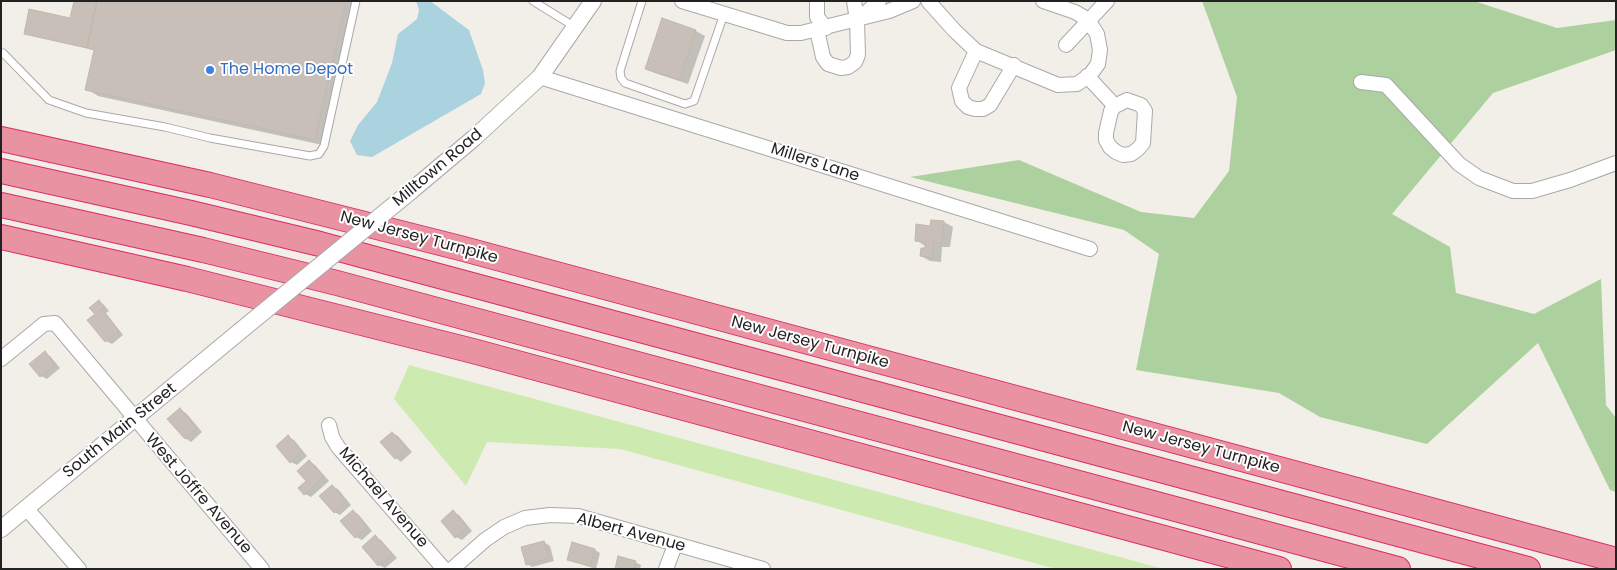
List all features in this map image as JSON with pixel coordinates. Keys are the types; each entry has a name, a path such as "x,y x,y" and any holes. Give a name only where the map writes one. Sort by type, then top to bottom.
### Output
{"highway":[{"name":"New Jersey Turnpike","path":"1,139 210,185 470,251 1616,560"},
{"name":"New Jersey Turnpike","path":"1,171 320,244 1528,569"},
{"path":"1,205 203,250 394,298 1398,569"},
{"path":"1,237 187,279 464,349 1279,569"}],"street":[{"name":"Milltown Road","path":"239,332 474,138 540,77 593,1"},
{"path":"682,1 787,33 801,33 857,20 889,11 913,1"},
{"path":"817,1 817,17 821,29 823,57 828,64 840,68 848,67 855,62 858,55 857,20 854,1"},
{"path":"857,20 878,1"},
{"path":"928,1 976,51 1014,65 1058,85 1077,84 1098,64 1100,50 1097,34 1088,21 1075,12 1071,5 1043,1"},
{"path":"1066,45 1107,1"},
{"path":"976,51 959,88 962,101 968,107 983,109 994,100 1014,65"},
{"path":"1087,76 1114,106"},
{"name":"Millers Lane","path":"540,77 1090,250"},
{"path":"1361,82 1386,85 1459,164 1479,178 1513,191 1532,190 1551,185 1616,163"},
{"name":"West Joffre Avenue","path":"1,359 44,324 55,323 262,569"},
{"name":"South Main Street","path":"1,529 239,332"},
{"name":"Michael Avenue","path":"328,424 332,437 338,447 444,569"},
{"path":"26,508 79,569"},
{"name":"Albert Avenue","path":"452,569 504,526 526,518 550,515 578,516 763,569"},
{"path":"666,569 675,545"}],"lane":[{"path":"3,53 50,100 86,113 310,156 319,154 324,146 356,1"},
{"path":"533,1 575,27"},
{"path":"642,1 620,71 621,78 625,83 685,104 694,101 724,14"}],"green space":[{"path":"1202,1 1474,1 1557,28 1616,20 1616,50 1493,93 1392,214 1450,247 1456,293 1534,314 1601,279 1606,405 1616,418 1616,492 1610,490 1538,343 1427,444 1320,417 1279,393 1136,370 1159,254 1124,230 910,177 1019,160 1141,212 1194,218 1229,171 1237,97"},
{"path":"409,365 1164,569 1056,569 620,449 487,442 466,486 394,399"}],"water":[{"path":"416,1 430,1 469,30 483,70 485,83 481,94 372,157 357,155 350,141 358,125 377,102 392,63 398,34 417,19 419,10"}],"building":[{"path":"74,1 97,1 87,48 24,34 29,9 70,18"},
{"name":"The Home Depot","path":"97,1 346,1 315,140 85,90 94,50 87,48"},
{"path":"662,18 696,30 679,80 645,69"},
{"path":"931,220 944,221 942,243 933,242 933,258 920,256 921,248 925,248 925,242 915,241 916,224 930,226"},
{"path":"99,300 104,307 101,310 119,331 105,342 87,320 95,314 89,308"},
{"path":"45,351 55,365 40,377 29,364"},
{"path":"180,408 197,428 185,439 167,419"},
{"path":"392,432 407,449 395,459 380,442"},
{"path":"288,435 302,452 290,463 276,446"},
{"path":"309,460 324,477 304,495 298,488 306,481 297,471"},
{"path":"332,485 346,502 334,513 319,496"},
{"path":"353,510 367,527 355,538 340,521"},
{"path":"453,510 467,527 455,538 441,521"},
{"path":"375,535 392,554 378,566 362,547"},
{"path":"544,541 549,558 526,565 521,547"},
{"path":"572,542 595,549 590,566 567,560"},
{"path":"618,556 636,561 634,569 615,569"}],"place":[{"name":"The Home Depot","path":"210,70"}]}
